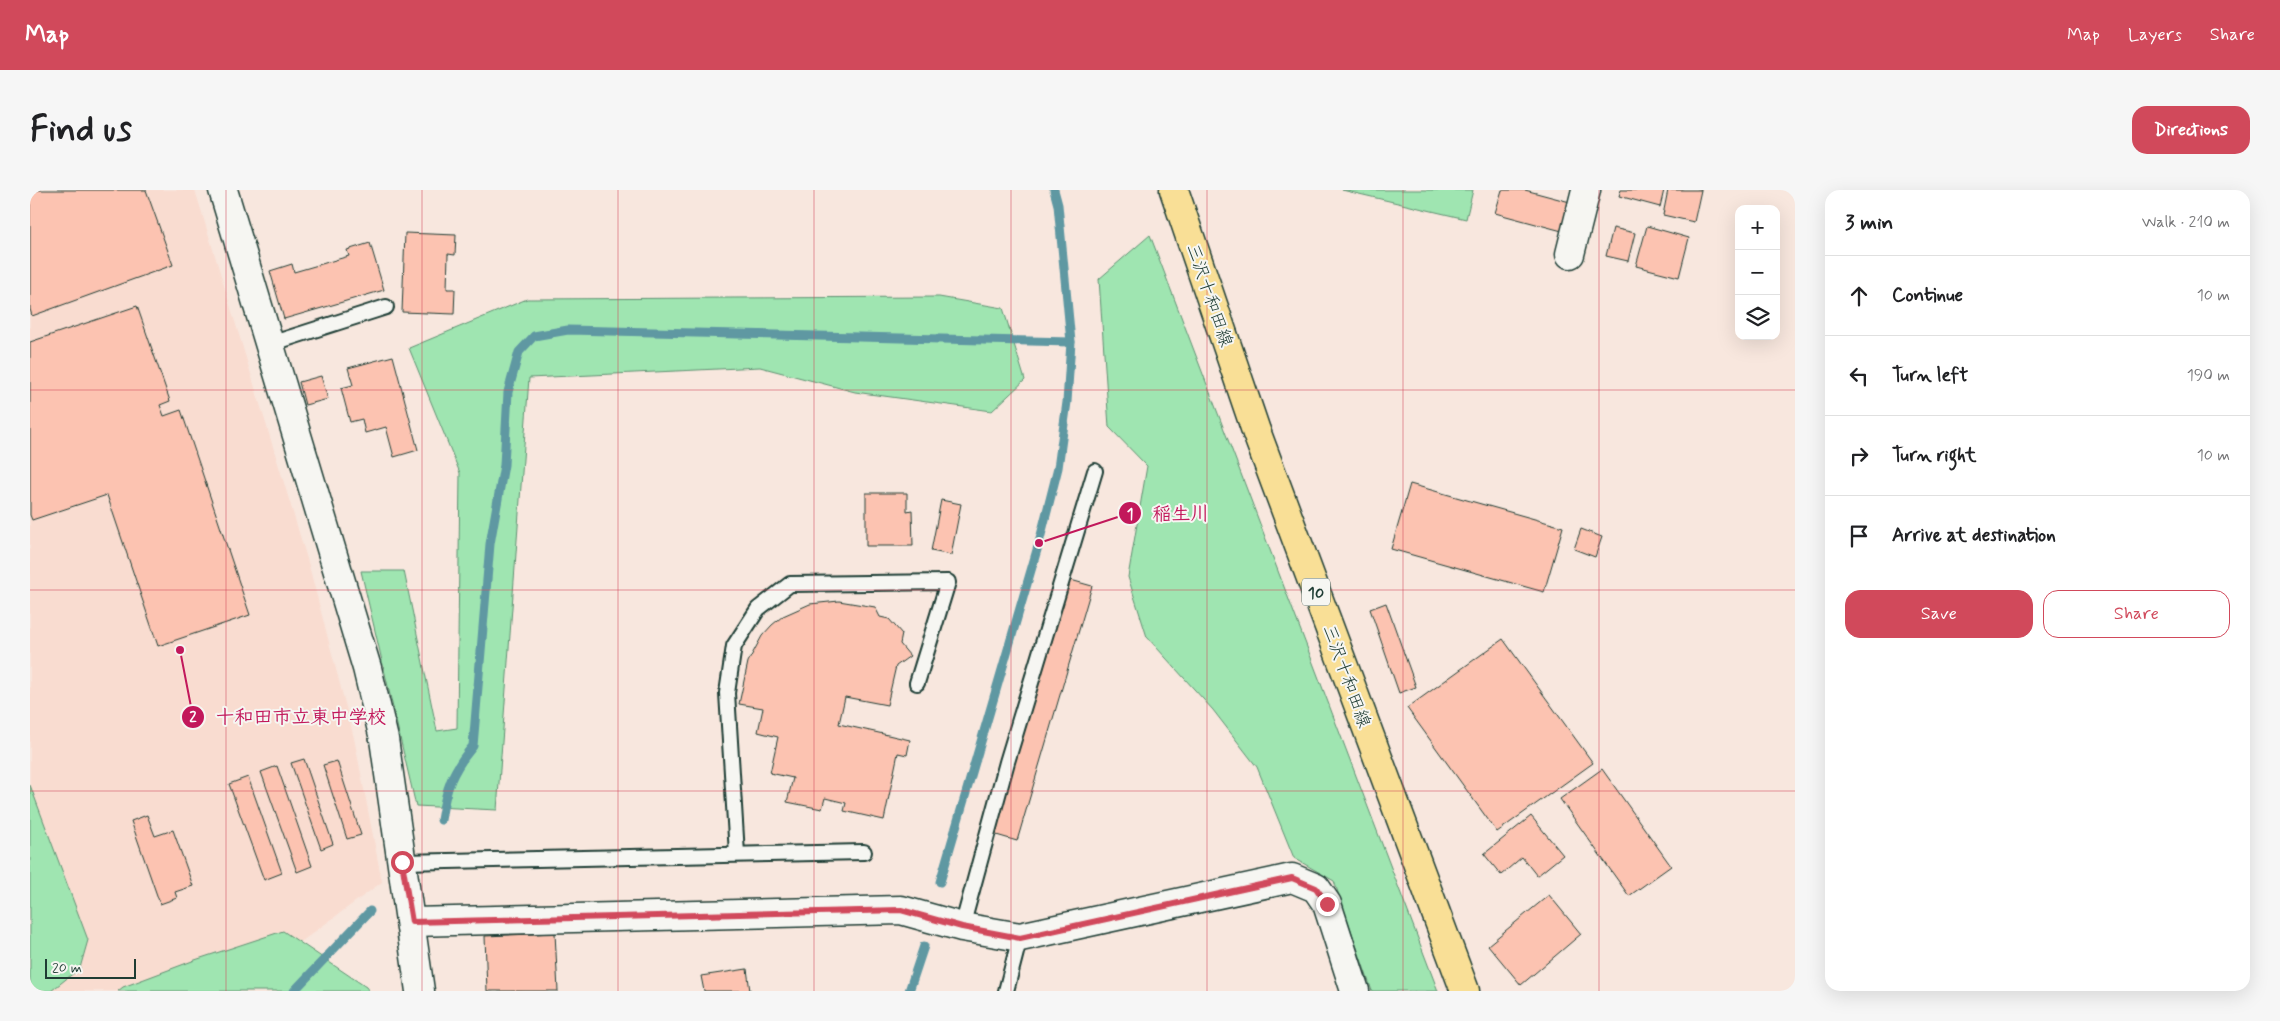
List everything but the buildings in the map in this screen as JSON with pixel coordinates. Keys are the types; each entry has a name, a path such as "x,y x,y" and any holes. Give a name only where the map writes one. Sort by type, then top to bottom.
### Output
{"main road":[{"name":"三沢十和田線","path":"1174,190 1259,440 1465,991"}],"street":[{"path":"223,190 367,668 384,739 412,922 420,991"},
{"path":"1570,254 1586,190"},
{"path":"412,922 901,910 962,927 1020,938 1292,878 1316,888 1327,904 1355,991"}],"lane":[{"path":"270,344 386,307"},
{"path":"962,927 1007,762 1095,471"},
{"path":"737,854 727,693 734,646 758,609 790,584 948,582 916,683"},
{"path":"402,862 864,852"},
{"path":"1006,991 1020,938"}],"shaded area":[{"path":"30,190 195,190 308,562 354,738 382,882 271,964 193,991 30,991"}],"green space":[{"path":"1342,190 1473,190 1466,219"},
{"path":"1150,235 1438,991 1372,991 1334,881 1294,858 1257,767 1213,710 1147,637 1128,577 1147,466 1109,427 1099,279"},
{"path":"939,297 1003,308 1025,380 992,411 855,392 760,367 529,378 497,810 416,806 361,571 404,571 437,731 457,728 460,473 409,348 527,299"},
{"path":"30,785 88,940 80,968 51,991 30,991"},
{"path":"283,931 366,987 369,991 118,991 123,987 195,960"}],"waterway":[{"path":"940,882 1039,543 1058,468 1067,402 1071,342 1058,205 1054,190"},
{"path":"441,820 451,780 473,746 490,544 504,465 508,392 519,352 534,336 568,330 1071,342"},
{"path":"294,991 370,911"},
{"path":"909,991 924,946"}],"place":[{"name":"稲生川","path":"1039,543"},
{"name":"十和田市立東中学校","path":"180,650"}],"route":[{"path":"402,862 412,922 901,910 962,927 1020,938 1292,878 1316,888 1327,904"}]}
